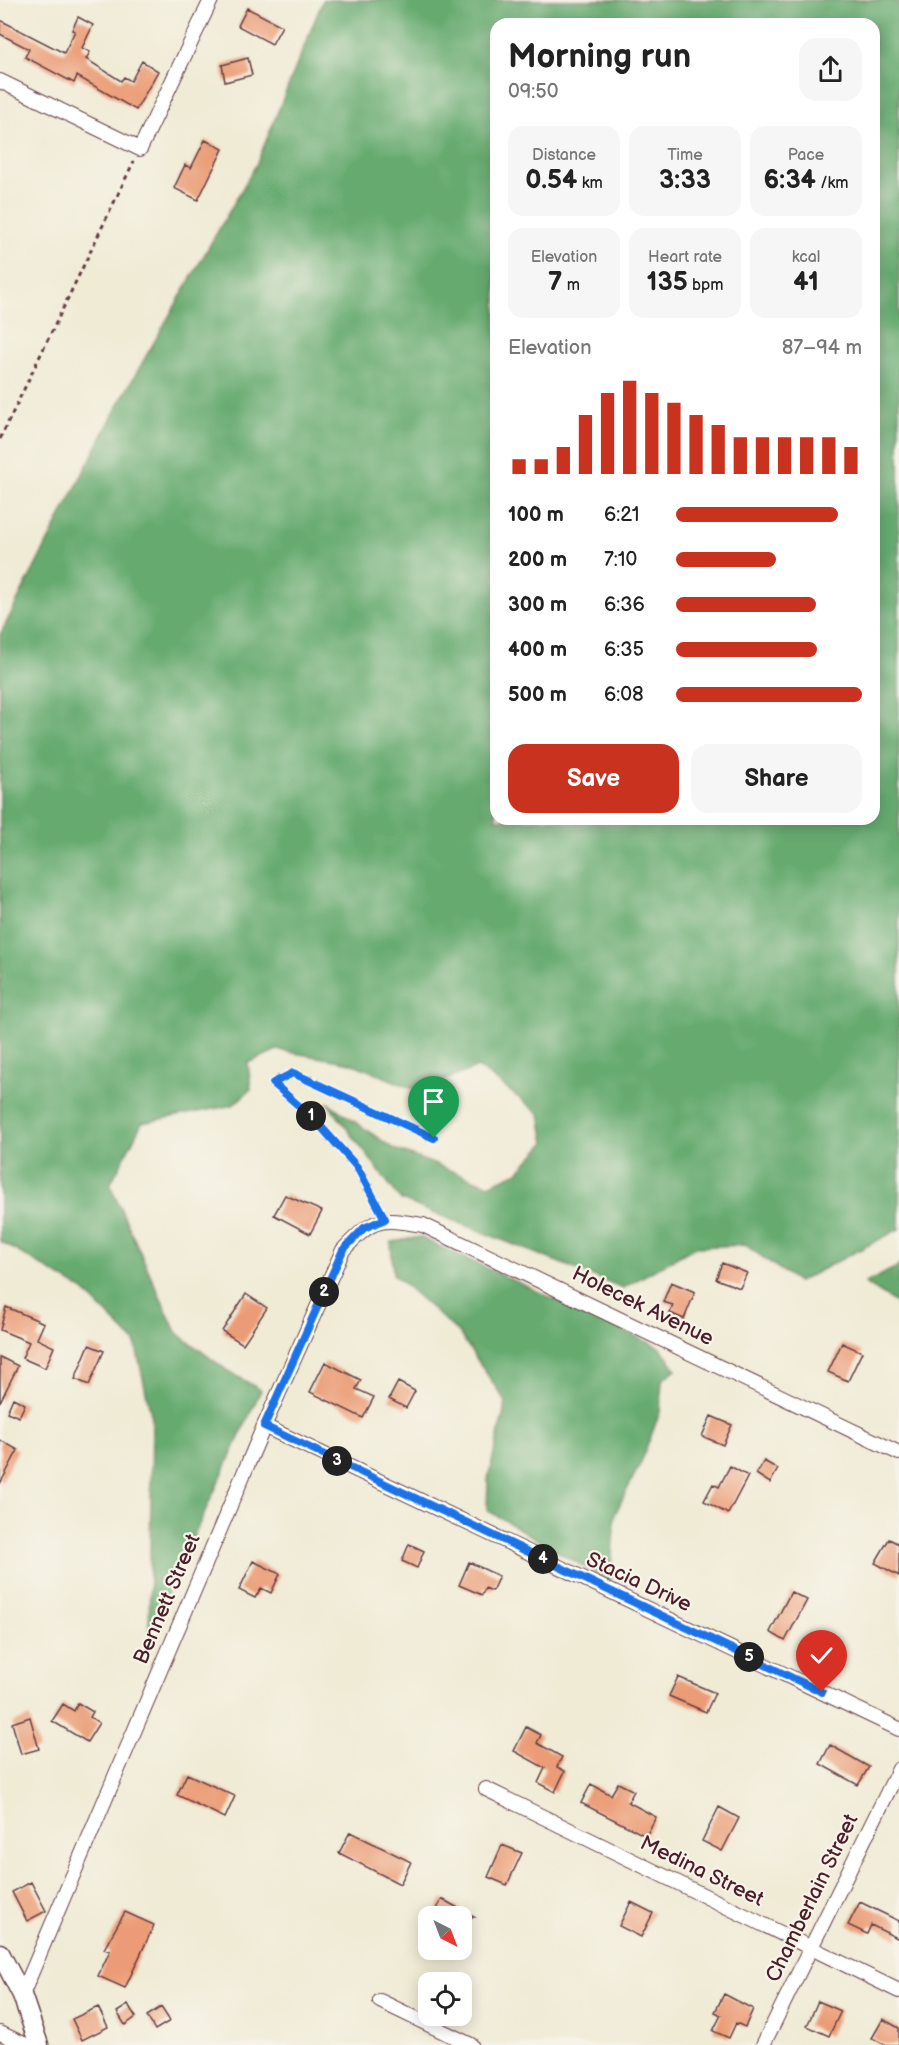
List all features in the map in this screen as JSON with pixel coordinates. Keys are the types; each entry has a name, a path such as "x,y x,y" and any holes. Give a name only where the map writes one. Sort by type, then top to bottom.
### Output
{"street":[{"path":"0,81 140,148 211,0"},
{"name":"Bennett Street","path":"22,1995 264,1426 343,1250 364,1228 385,1219"},
{"name":"Holecek Avenue","path":"385,1219 423,1225 899,1453"},
{"name":"Stacia Drive","path":"264,1426 899,1729"},
{"name":"Chamberlain Street","path":"764,2045 899,1769"},
{"name":"Medina Street","path":"486,1789 899,1991"},
{"path":"0,1953 22,1995 39,2045"},
{"path":"380,2001 471,2045"},
{"path":"0,2033 26,2045"}],"lane":[{"path":"385,1219 357,1167 315,1120 273,1083 293,1073 434,1138"}],"path":[{"path":"0,439 140,148"}],"green space":[{"path":"323,0 899,0 899,1229 798,1282 745,1245 695,1247 623,1288 401,1200 327,1102 394,1149 489,1185 518,1172 545,1143 540,1114 478,1067 418,1091 351,1063 277,1050 248,1063 251,1089 233,1105 142,1123 110,1185 176,1332 228,1371 261,1390 149,1633 152,1419 135,1342 84,1291 0,1241 0,635 118,405 257,163"},
{"path":"419,1237 661,1348 676,1369 662,1380 660,1412 642,1460 615,1514 610,1582 487,1510 488,1479 506,1402 459,1333 393,1274 391,1242"},
{"path":"899,1266 899,1305 865,1283"}],"building":[{"path":"247,8 282,26 272,44 238,26"},
{"path":"78,17 93,25 82,48 90,52 86,59 121,81 124,77 131,81 142,61 158,71 136,110 77,76 74,83 25,57 29,49 0,34 0,20 64,53 75,31 72,30"},
{"path":"248,58 252,75 225,82 222,65"},
{"path":"205,140 223,149 198,200 174,188 185,165 191,168"},
{"path":"285,1195 322,1211 310,1234 274,1215"},
{"path":"722,1263 747,1273 740,1288 716,1279"},
{"path":"671,1282 695,1292 684,1319 670,1313 673,1305 663,1302"},
{"path":"246,1294 267,1308 243,1344 222,1331"},
{"path":"6,1307 44,1323 37,1339 54,1347 45,1368 22,1358 29,1342 0,1330"},
{"path":"842,1343 862,1352 848,1381 828,1372"},
{"path":"89,1345 104,1351 89,1385 75,1379"},
{"path":"0,1357 18,1366 0,1402"},
{"path":"325,1362 361,1380 356,1389 374,1397 363,1418 310,1392"},
{"path":"398,1382 415,1391 406,1408 389,1399"},
{"path":"13,1398 25,1404 19,1417 7,1412"},
{"path":"711,1416 732,1425 723,1445 702,1436"},
{"path":"0,1440 18,1450 0,1484"},
{"path":"764,1461 778,1469 770,1483 756,1474"},
{"path":"730,1466 748,1476 728,1514 704,1501 713,1484 719,1487"},
{"path":"889,1539 899,1544 899,1576 875,1563"},
{"path":"409,1544 424,1551 417,1568 402,1561"},
{"path":"253,1561 280,1574 271,1593 261,1588 255,1598 239,1590"},
{"path":"469,1562 499,1576 492,1591 485,1588 482,1595 459,1585"},
{"path":"791,1592 807,1600 785,1641 770,1632"},
{"path":"678,1677 715,1693 706,1712 669,1696"},
{"path":"78,1703 93,1712 90,1717 99,1723 87,1742 52,1721 63,1704 74,1711"},
{"path":"30,1717 39,1749 21,1754 12,1723"},
{"path":"526,1727 541,1735 537,1743 562,1757 557,1767 565,1771 555,1792 538,1783 545,1768 514,1751"},
{"path":"830,1745 869,1767 858,1785 820,1764"},
{"path":"187,1774 235,1796 225,1818 177,1795"},
{"path":"618,1783 634,1791 628,1802 656,1817 646,1836 581,1803 591,1784 611,1795"},
{"path":"719,1807 739,1818 722,1851 702,1841"},
{"path":"350,1832 411,1862 400,1884 339,1853"},
{"path":"502,1845 522,1853 507,1885 488,1877"},
{"path":"31,1882 46,1911 27,1921 12,1892"},
{"path":"442,1899 454,1906 438,1906"},
{"path":"631,1902 653,1913 641,1937 619,1926"},
{"path":"860,1902 899,1921 899,1939 871,1925 867,1934 848,1925"},
{"path":"125,1912 154,1925 125,1988 98,1976 110,1951 104,1949"},
{"path":"724,1994 753,2009 745,2027 736,2023 729,2038 713,2031 721,2015 715,2012"},
{"path":"818,2001 841,2011 829,2036 807,2026"},
{"path":"128,2005 136,2017 125,2025 117,2012"},
{"path":"98,2007 108,2027 82,2040 72,2019"},
{"path":"161,2007 170,2021 155,2030 147,2016"},
{"path":"883,2019 899,2028 899,2045 885,2045 872,2038"}],"route":[{"path":"434,1138 293,1073 273,1083 315,1120 357,1167 385,1219 364,1228 343,1250 264,1426 822,1692"}]}
